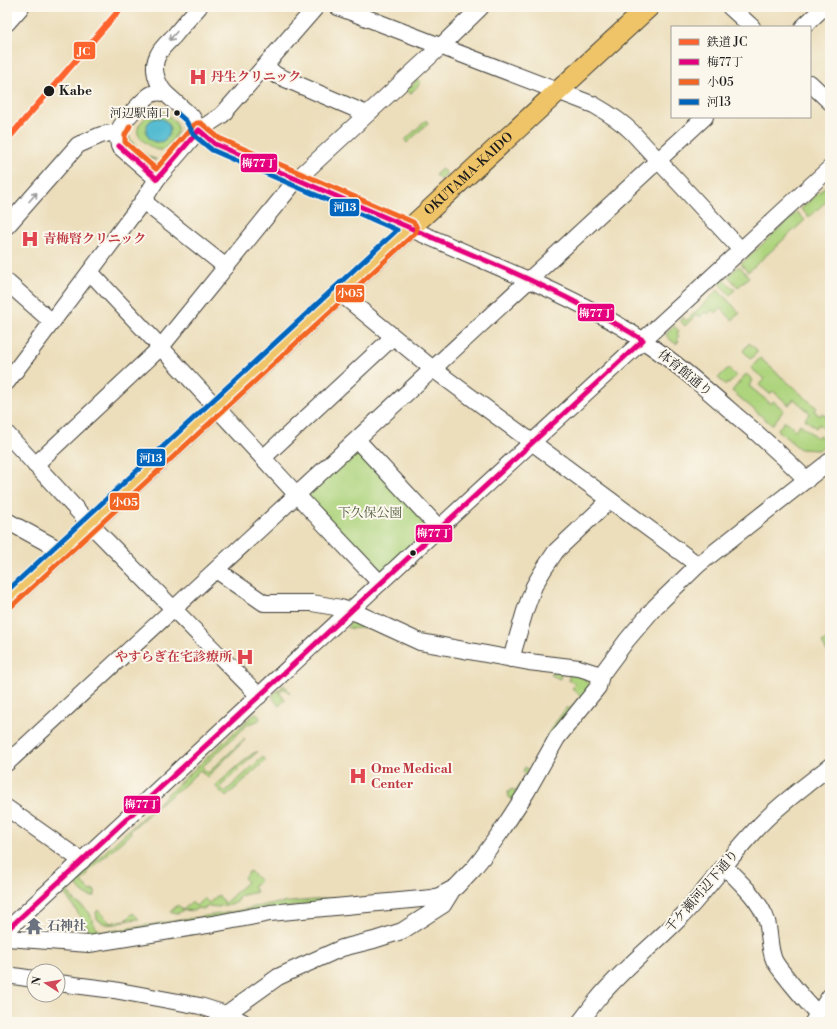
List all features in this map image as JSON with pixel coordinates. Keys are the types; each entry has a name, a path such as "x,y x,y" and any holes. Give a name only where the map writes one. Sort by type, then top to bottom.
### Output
{"main road":[{"name":"OKUTAMA-KAIDO","path":"7,601 649,7"}],"street":[{"path":"7,23 22,7"},
{"path":"199,7 163,48 155,63 158,84 165,93 192,117 199,130"},
{"path":"7,382 158,179 199,130 222,115 316,7"},
{"path":"338,7 594,106 614,116 632,132 741,250"},
{"path":"35,465 161,347 297,179 440,47 481,7"},
{"path":"730,7 751,26"},
{"path":"804,26 824,7"},
{"path":"265,66 276,75 367,114"},
{"path":"811,83 830,102"},
{"path":"158,179 119,146 118,133 119,128 145,99 154,93 165,93"},
{"path":"7,763 704,118"},
{"name":"体育館通り","path":"199,130 215,144 529,280 594,311 643,340 666,357 714,396 786,459 807,480"},
{"path":"7,226 78,145 107,133 118,133"},
{"path":"7,930 439,528 830,168"},
{"path":"143,201 226,267"},
{"path":"90,272 380,583"},
{"path":"7,282 52,322"},
{"path":"340,293 433,369 698,565"},
{"path":"263,458 393,337"},
{"path":"7,434 90,524 258,696"},
{"path":"356,440 439,528"},
{"path":"7,938 89,944 213,924 270,913 432,898 452,890 474,868 502,830 526,793 557,738 598,687 601,674 627,640 656,607 698,565 830,461"},
{"path":"511,659 527,605 534,586 544,569 556,551 610,500"},
{"path":"7,521 62,550"},
{"path":"216,570 264,603 320,604 341,608 426,643 441,647 534,663 579,668 601,674"},
{"name":"千ケ瀬河辺下通り","path":"580,1022 597,999 694,903 747,839 765,820 787,800 830,766"},
{"path":"7,808 82,861"},
{"path":"724,866 747,889 758,903 766,920 774,961 809,1005 816,1018 830,996"},
{"path":"226,1014 278,977 295,968 342,948 402,931 443,905 452,890"},
{"path":"7,975 26,978"},
{"path":"66,984 114,990 200,1006 226,1014 243,1022"}],"green space":[{"path":"416,78 421,83 410,94 405,88 407,86 409,88 416,82 414,80"},
{"path":"159,110 166,113 178,127 177,133 169,144 160,150 149,146 140,138 138,133 138,127 140,124 148,114","holes":["155,118 166,121 170,128 162,141 154,142 148,137 148,123"]},
{"path":"426,120 428,123 407,143 405,140"},
{"path":"129,136 133,144 148,156 156,160 152,160 140,153 128,139"},
{"path":"442,169 447,174 440,180 435,175"},
{"path":"830,182 830,198 809,217 801,209"},
{"path":"797,212 805,220 748,272 741,264"},
{"path":"739,266 749,277 738,287 728,276"},
{"path":"724,280 735,290 730,295 719,284"},
{"path":"718,290 740,313 732,320 721,308 716,313 712,310 708,314 705,312 700,317 697,314 685,326 680,320 683,317 686,321"},
{"path":"674,326 679,331 677,334 679,336 677,339 679,341 676,344 667,337 667,332"},
{"path":"749,343 758,351 751,359 743,351"},
{"path":"760,358 817,408 814,411 820,416 822,413 830,420 830,426 828,424 824,429 819,424 816,428 805,419 810,413 794,399 789,405 773,391 770,394 759,385 764,379 751,368"},
{"path":"728,368 736,376 729,384 727,383 726,385 718,378"},
{"path":"746,374 753,380 749,386 771,404 773,401 784,410 772,425 732,391"},
{"path":"785,421 795,430 800,424 817,438 819,435 828,442 819,450 800,449 777,430"},
{"name":"下久保公園","path":"354,450 361,450 428,523 428,530 382,572 376,571 308,498 309,492"},
{"path":"354,620 440,652 439,656 424,652 371,628 353,629 347,627"},
{"path":"830,638 830,656 822,643"},
{"path":"552,671 579,674 592,686 533,768 531,767 550,730 567,707 570,709 581,696 572,688 575,685 569,681 569,675 561,673 560,679 551,675"},
{"path":"284,685 290,692 289,693 284,688 279,692 285,700 279,706 274,699 273,694"},
{"path":"255,713 260,719 247,725 202,767 208,773 244,739 245,740 207,777 200,770 177,792 176,791 166,800 165,799 130,831 131,833 88,872 87,876 81,881 90,891 95,891 95,896 88,896 81,891 75,883 76,879"},
{"path":"256,752 220,787 225,792 263,757 266,760 226,797 215,786"},
{"path":"525,767 531,771 513,800 509,797 508,792 512,789 516,792 526,774 523,772"},
{"path":"250,871 260,881 253,887 257,892 239,896 237,902 231,905 223,905 219,907 209,906 203,909 198,908 193,911 184,910 178,913 170,912 178,905 183,910 191,902 196,906 204,898 209,903 218,895 225,903 247,882 244,877"},
{"path":"65,890 75,901 89,912 96,928 105,932 232,912 270,904 336,898 336,900 94,937 63,891"},
{"path":"98,910 110,923 125,921 133,913 139,919 105,924 97,919 96,912"}],"water":[{"path":"158,118 163,119 169,125 169,135 163,141 158,142 153,141 147,135 146,130 147,125 153,119"}],"rail line":[{"name":"JC","path":"7,140 122,7"}],"transit line":[{"name":"河13","path":"7,591 397,230 212,150 194,135 186,121 177,113"},
{"name":"小05","path":"12,606 417,230 413,222 219,138 201,123 194,125 156,169 125,142 125,135 130,126"},
{"name":"梅77丁","path":"7,930 643,340 594,312 543,286 215,144 199,130 157,179 119,146"}],"place":[{"name":"丹生クリニック","path":"198,77"},
{"name":"Kabe","path":"49,91"},
{"name":"河辺駅南口","path":"177,113"},
{"name":"青梅腎クリニック","path":"30,239"},
{"name":"やすらぎ在宅診療所","path":"245,657"},
{"name":"Ome Medical Center","path":"358,776"},
{"name":"石神社","path":"34,926"}]}
